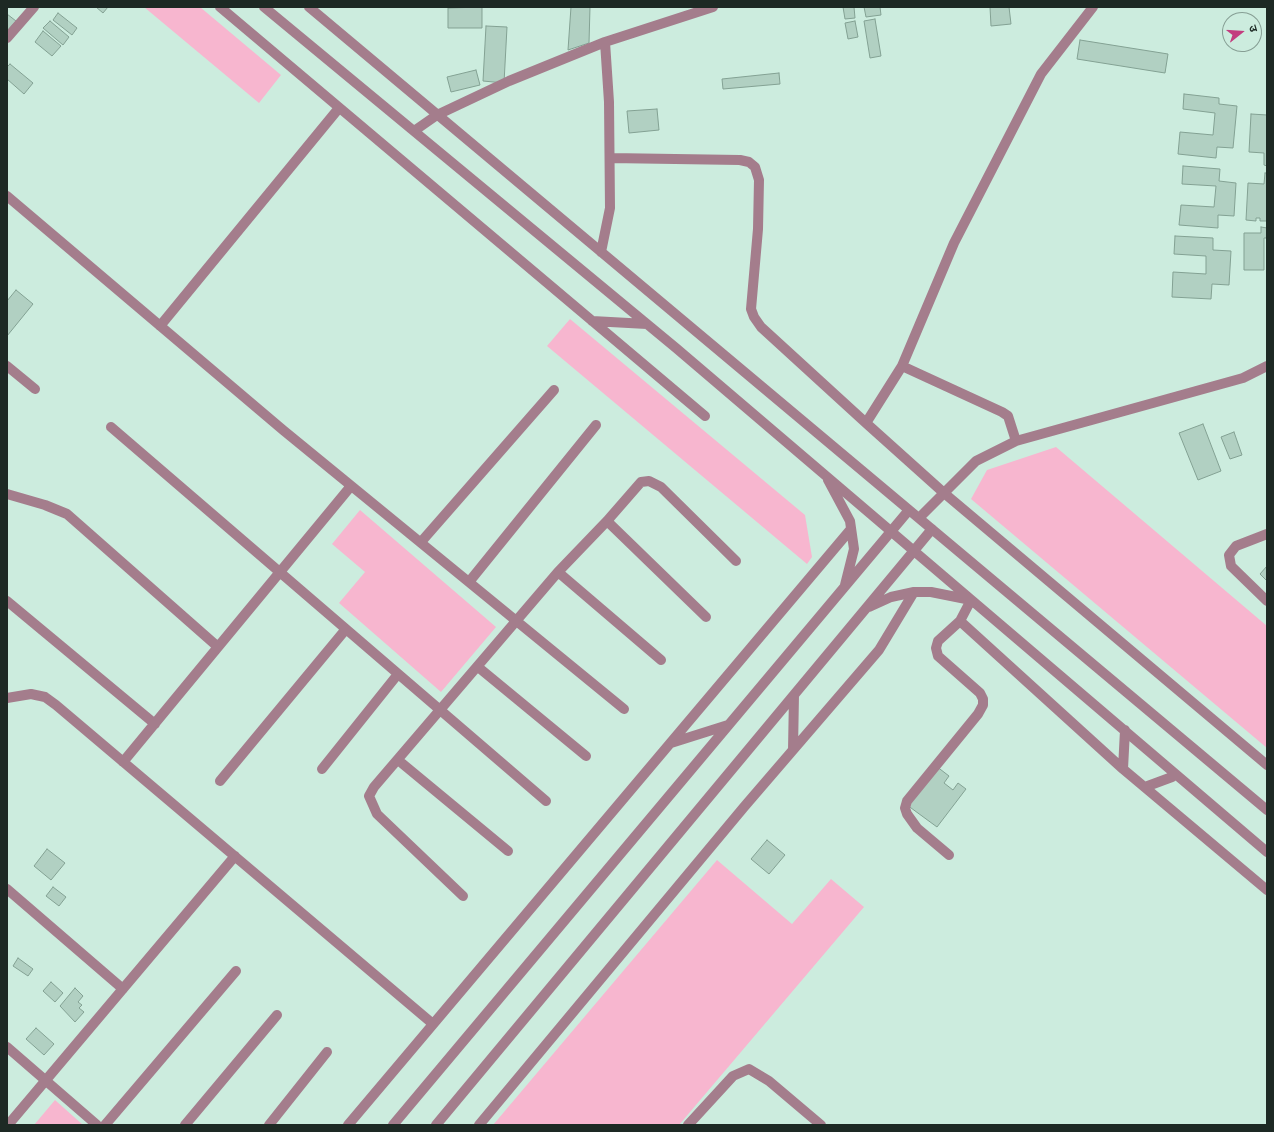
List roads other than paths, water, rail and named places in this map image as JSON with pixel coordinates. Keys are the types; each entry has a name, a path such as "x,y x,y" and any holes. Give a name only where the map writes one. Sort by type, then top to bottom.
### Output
{"street":[{"path":"7,38 34,7"},
{"path":"220,7 704,416"},
{"path":"264,7 647,324 1267,852"},
{"path":"309,7 1267,810"},
{"path":"414,131 438,115 509,81 605,42 713,7"},
{"path":"866,424 902,366 954,243 1041,74 1093,7"},
{"path":"601,252 610,208 610,102 605,42"},
{"path":"160,326 340,108"},
{"path":"610,158 740,160 749,162 755,167 759,180 758,229 751,300 754,317 761,327 866,424 944,493 1267,764"},
{"path":"7,196 351,486 624,709"},
{"path":"592,321 647,324"},
{"path":"7,366 35,389"},
{"path":"902,366 1002,412 1008,416 1016,441"},
{"path":"919,518 976,461 1016,441 1243,378 1267,366"},
{"path":"421,542 554,390"},
{"path":"469,582 596,425"},
{"path":"111,427 546,801"},
{"path":"827,477 835,496 850,521 854,549 844,587"},
{"path":"463,896 377,814 369,796 374,787 558,572 642,482 649,481 661,487 736,561"},
{"path":"123,762 351,486"},
{"path":"7,494 45,505 67,514 218,647"},
{"path":"393,1125 909,510"},
{"path":"607,521 706,617"},
{"path":"348,1125 851,529"},
{"path":"436,1125 932,529"},
{"path":"1267,534 1236,546 1229,555 1231,566 1267,601"},
{"path":"558,572 661,660"},
{"path":"867,607 891,597 914,592 931,592 971,600"},
{"path":"479,1125 793,750 879,650 914,592"},
{"path":"949,855 917,828 907,814 905,808 907,801 978,714 983,705 983,699 980,693 938,656 936,648 938,641 960,620 971,600"},
{"path":"7,601 155,724"},
{"path":"960,620 1123,769 1267,890"},
{"path":"220,781 346,630"},
{"path":"478,667 586,756"},
{"path":"322,769 398,674"},
{"path":"7,698 31,694 45,697 433,1024"},
{"path":"793,750 794,695"},
{"path":"671,743 729,724"},
{"path":"1123,769 1124,730"},
{"path":"398,760 508,851"},
{"path":"1145,787 1172,777 1175,774"},
{"path":"8,1125 235,856"},
{"path":"7,889 123,988"},
{"path":"105,1125 236,971"},
{"path":"186,1125 277,1015"},
{"path":"7,1047 98,1125"},
{"path":"268,1125 327,1052"},
{"path":"688,1125 733,1076 749,1069 769,1081 821,1125"}]}
